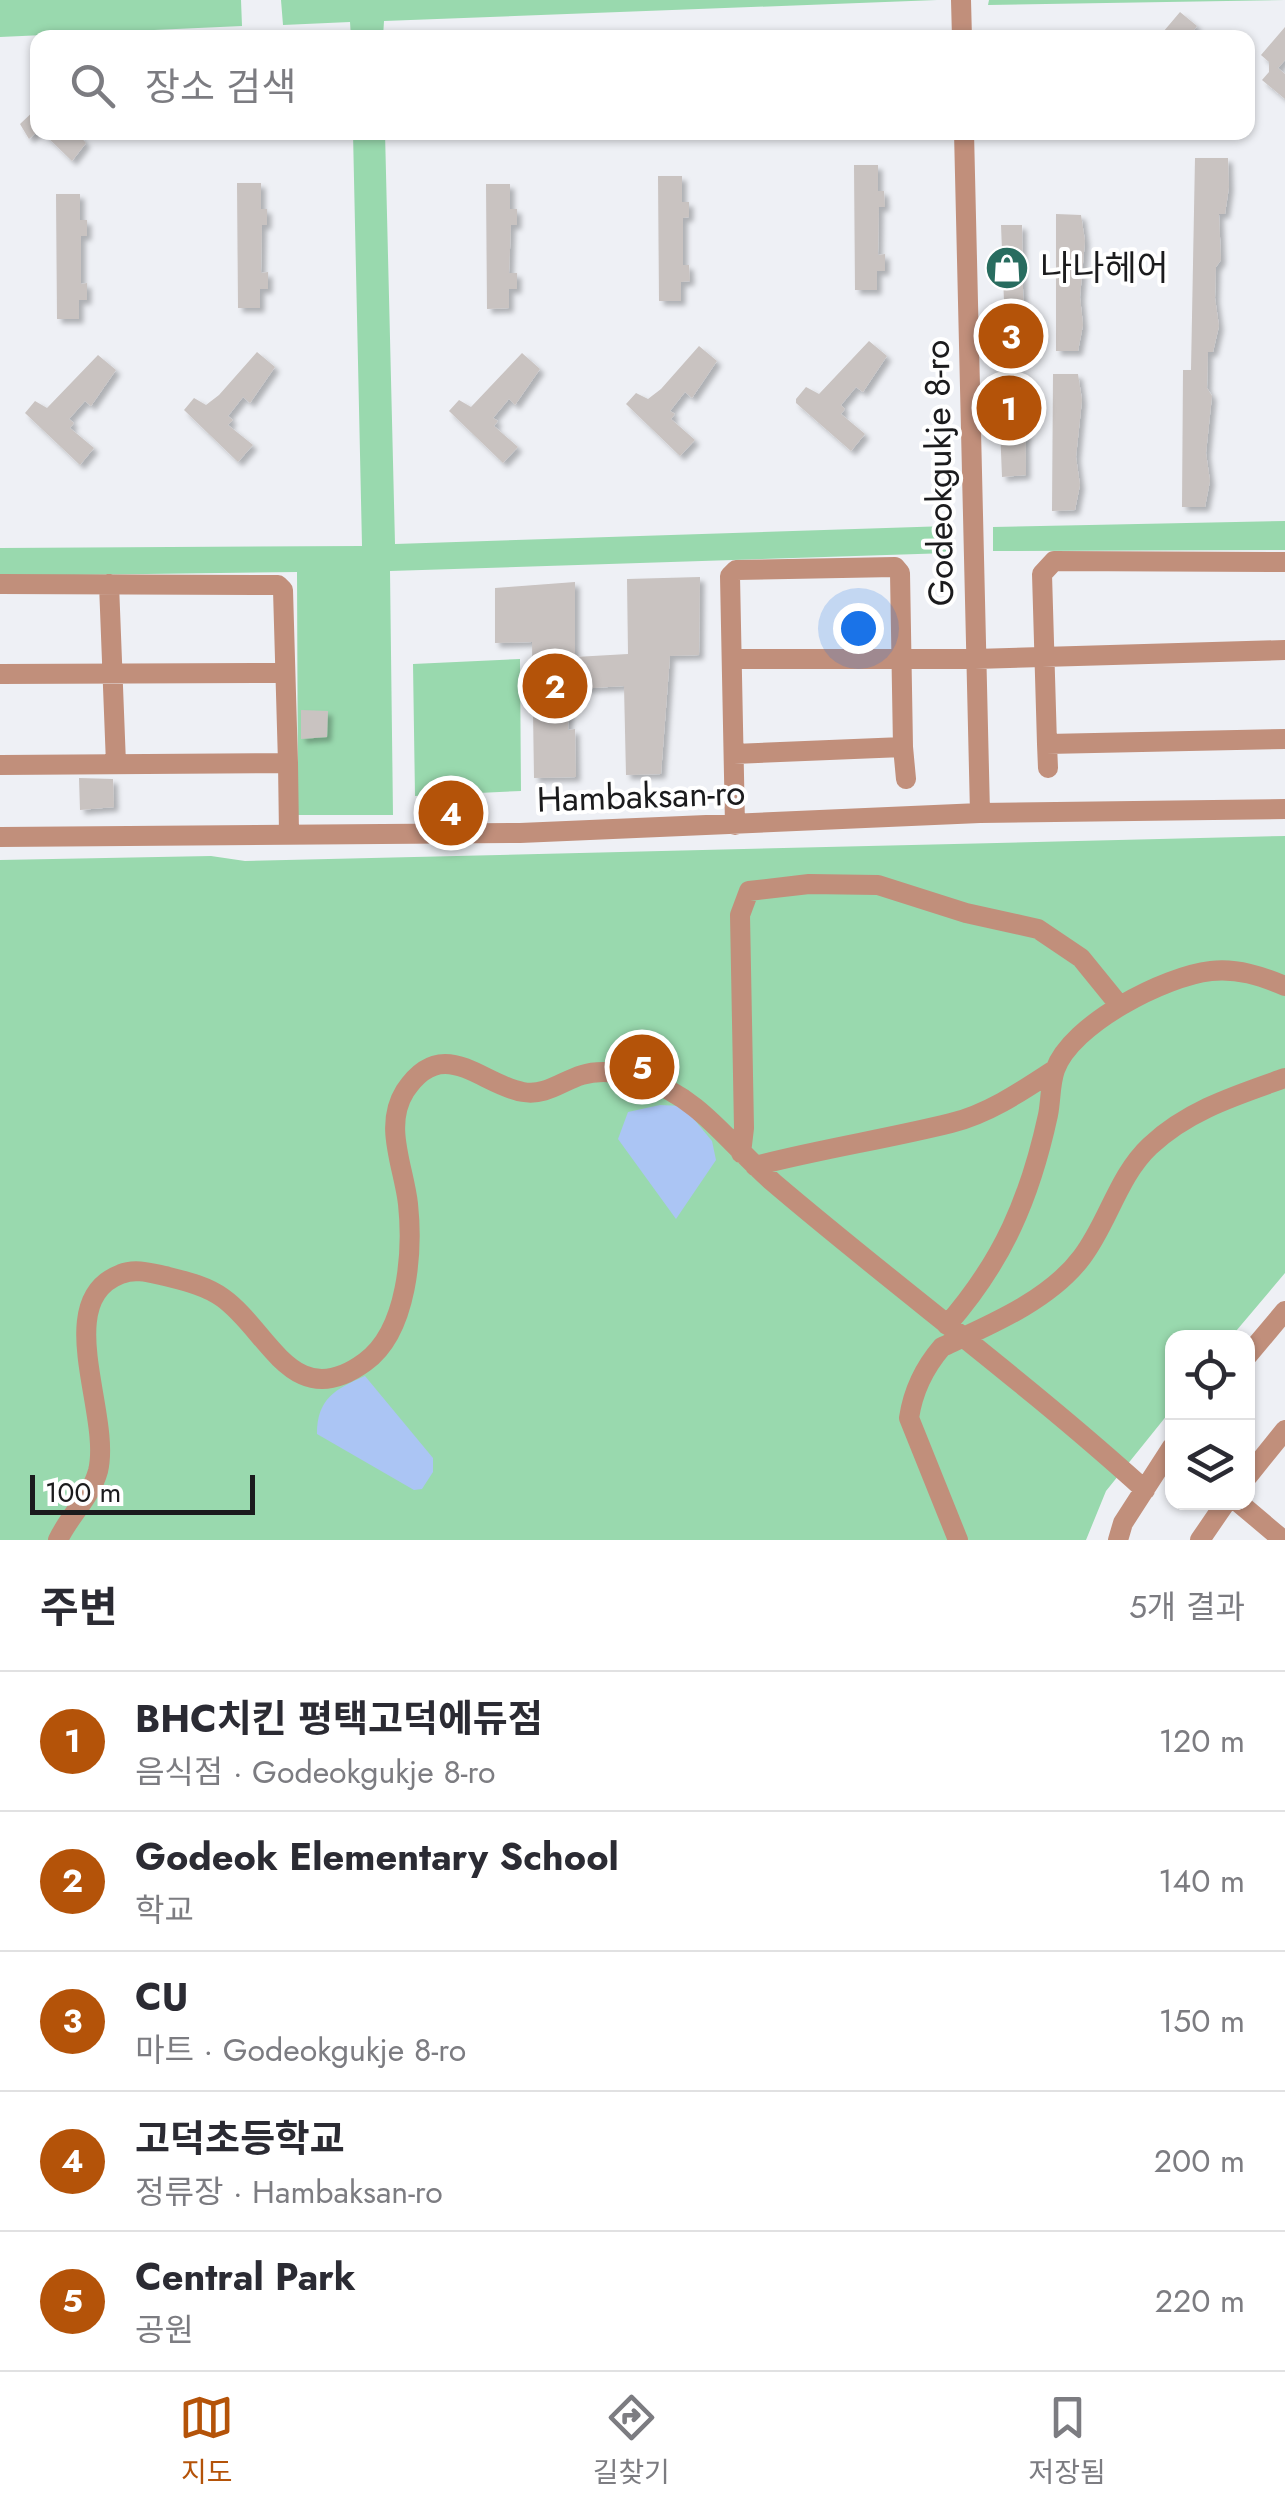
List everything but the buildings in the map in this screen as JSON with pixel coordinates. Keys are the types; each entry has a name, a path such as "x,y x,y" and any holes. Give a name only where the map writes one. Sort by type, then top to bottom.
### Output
{"street":[{"path":"961,0 962,30"},
{"name":"Godeokgukje 8-ro","path":"964,140 980,813"},
{"path":"1048,768 1042,574 1054,562 1285,562"},
{"path":"735,825 730,576 736,570 895,566 900,573 906,779"},
{"path":"0,584 278,585 283,590 289,834"},
{"path":"109,584 116,764"},
{"path":"732,659 1285,650"},
{"path":"0,674 286,672"},
{"path":"1047,744 1285,739"},
{"path":"734,754 903,747"},
{"path":"0,765 288,763"},
{"name":"Hambaksan-ro","path":"0,837 520,834 980,813 1285,808"},
{"path":"748,1160 740,915 748,890 809,884 878,885 966,914 1022,924 1038,929 1081,958 1120,1006"},
{"path":"748,1160 952,1123 1000,1104 1054,1070 1082,1036 1120,1006 1187,975 1214,971 1262,976 1285,986"},
{"path":"58,1540 98,1473 102,1434 84,1323 90,1302 113,1278 140,1271 212,1292 241,1315 278,1361 298,1375 346,1372 368,1361 396,1316 410,1242 396,1120 404,1093 420,1075 442,1063 465,1067 518,1092 533,1093 584,1074 638,1077 692,1102 748,1160 1145,1490"},
{"path":"958,1540 916,1445 909,1418 912,1399 931,1360 955,1331 1010,1239 1048,1116 1054,1070"},
{"path":"955,1331 1035,1298 1066,1275 1083,1256 1149,1146 1203,1109 1285,1078"},
{"path":"1255,1346 1285,1311"},
{"path":"1255,1467 1285,1430"},
{"path":"1118,1540 1165,1458"},
{"path":"1200,1540 1221,1510"},
{"path":"1247,1510 1283,1540"}],"green space":[{"path":"0,0 241,0 242,26 30,30 30,36 0,37"},
{"path":"281,0 937,0 384,21 383,30 350,30 350,22 283,25"},
{"path":"989,0 1285,0 988,5"},
{"path":"353,140 385,140 395,544 948,526 949,553 390,571 393,815 298,815 297,572 0,576 0,548 362,546"},
{"path":"1285,521 1285,550 993,551 993,527"},
{"path":"520,659 521,791 415,796 413,664"},
{"path":"1285,836 1285,1273 1237,1330 1165,1330 1165,1418 1106,1491 1086,1540 0,1540 0,860 211,856 245,861"}],"water":[{"path":"660,1105 683,1106 712,1141 716,1160 676,1219 618,1139 628,1112"},
{"path":"365,1376 433,1458 433,1472 422,1489 414,1490 317,1434 324,1404 345,1386"}],"place":[{"name":"나나헤어","path":"1007,268"},
{"name":"CU","path":"1011,336"},
{"name":"BHC치킨 평택고덕에듀점","path":"1009,408"},
{"name":"Godeok Elementary School","path":"555,686"},
{"name":"고덕초등학교","path":"451,813"},
{"name":"Central Park","path":"642,1067"}]}
